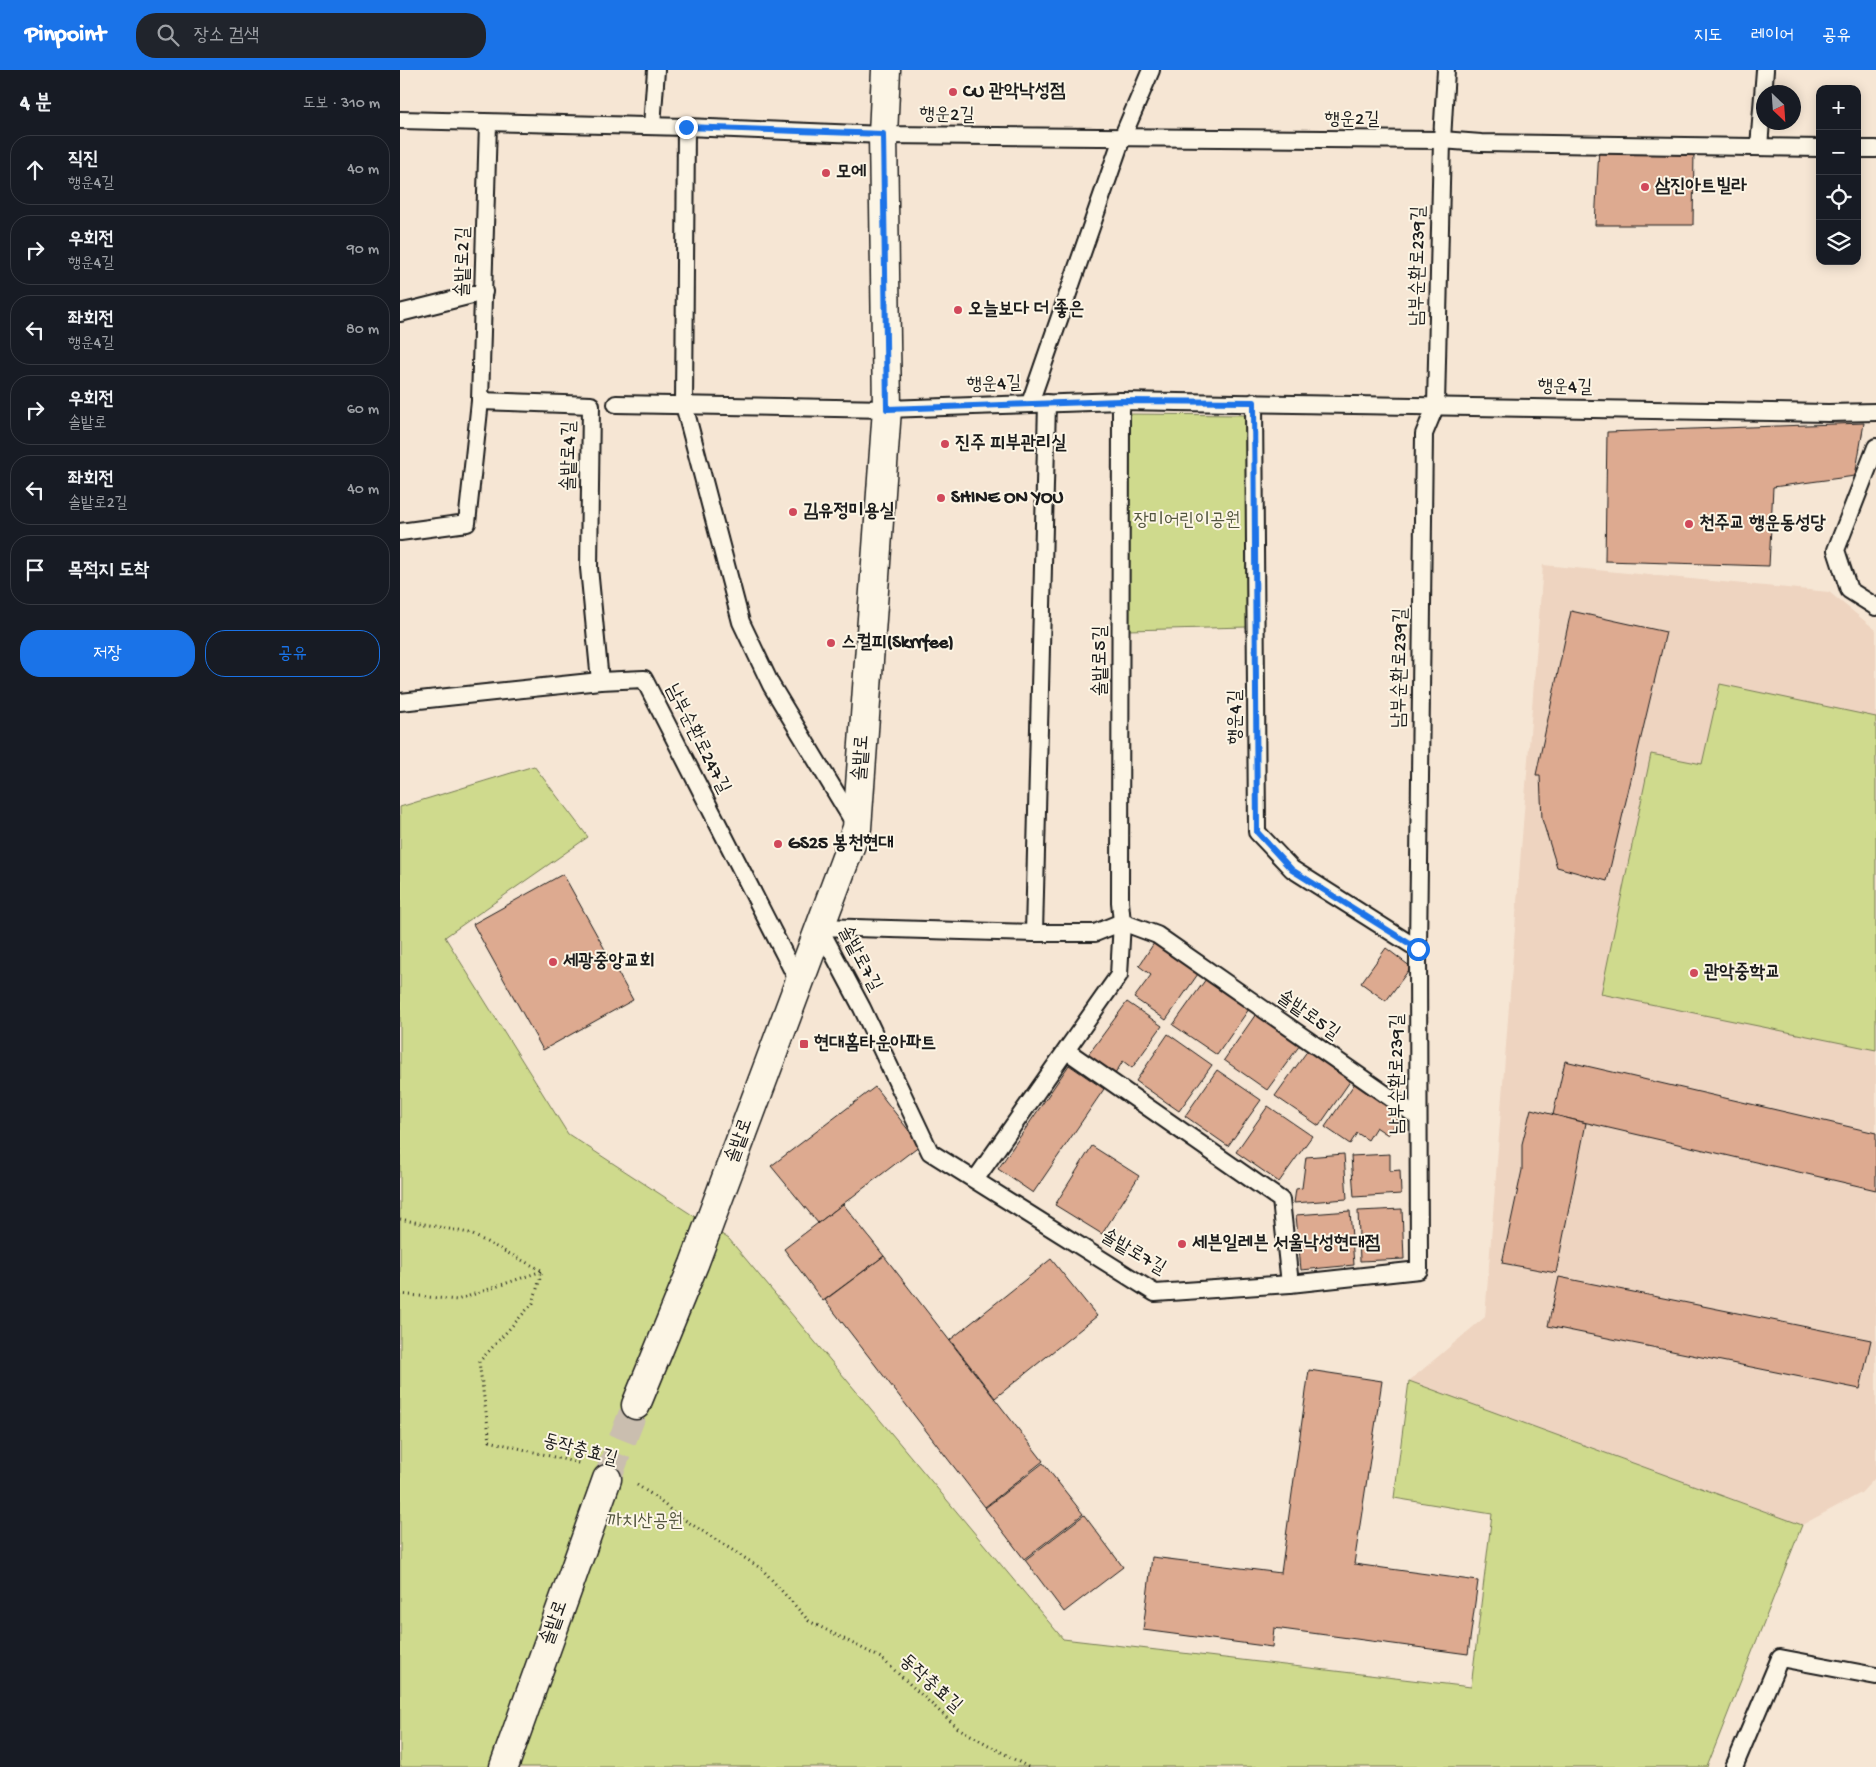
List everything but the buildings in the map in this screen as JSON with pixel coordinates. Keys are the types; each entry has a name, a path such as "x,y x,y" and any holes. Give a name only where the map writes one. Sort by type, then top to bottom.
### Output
{"street":[{"name":"솔밭로","path":"636,1405 694,1264 857,828 887,409 883,134 886,70"},
{"name":"솔밭로","path":"504,1767 599,1473"}],"lane":[{"path":"652,126 656,70"},
{"path":"1030,403 1122,138 1151,70"},
{"name":"남부순환로239길","path":"1420,1270 1418,949 1424,434 1436,406 1442,140 1446,70"},
{"path":"1759,147 1765,70"},
{"path":"400,120 883,134"},
{"name":"솔밭로2길","path":"480,401 488,123"},
{"path":"686,127 684,405 741,622 771,685 857,828"},
{"name":"행운2길","path":"883,134 1442,140 1481,143 1816,148"},
{"path":"1861,149 1876,149"},
{"path":"400,313 484,292"},
{"path":"400,532 467,523 480,401"},
{"name":"솔밭로4길","path":"480,401 591,404 589,568 600,681"},
{"name":"행운4길","path":"887,409 1121,401 1876,412"},
{"name":"솔밭로5길","path":"1121,401 1120,902 1122,922 1157,935 1418,1117"},
{"name":"행운4길","path":"1254,402 1257,832 1292,870 1418,949"},
{"path":"1034,933 1047,403"},
{"path":"616,404 887,409"},
{"path":"1876,447 1836,550 1849,590 1876,607"},
{"name":"남부순환로247길","path":"400,702 600,681 644,679 799,983"},
{"path":"819,927 1095,933 1122,922 1119,975 975,1180"},
{"name":"솔밭로7길","path":"819,927 862,1008 930,1152 1155,1293 1290,1284 1420,1270"},
{"path":"1067,1051 1281,1200 1290,1284"},
{"path":"1734,1767 1780,1658 1876,1676"}],"path":[{"path":"400,1219 469,1233 542,1270"},
{"path":"400,1294 457,1300 542,1270"},
{"name":"동작충효길","path":"542,1270 533,1303 479,1362 490,1441 599,1473"},
{"name":"동작충효길","path":"635,1484 677,1515 762,1569 809,1621 880,1658 958,1728 1028,1767"}],"shaded area":[{"name":"관악중학교","path":"1543,565 1829,592 1876,630 1876,1477 1861,1493 1802,1525 1409,1381 1485,1317"}],"green space":[{"name":"장미어린이공원","path":"1129,414 1245,415 1247,627 1128,630"},
{"path":"1720,684 1876,717 1876,1050 1601,994 1651,754 1702,764"},
{"name":"까치산공원","path":"534,766 588,837 445,937 568,1134 729,1239 1063,1639 1471,1687 1492,1514 1394,1498 1409,1381 1802,1525 1707,1767 400,1767 400,807"}],"tunnel":[{"path":"607,1479 636,1405"}],"place":[{"name":"CU 관악낙성점","path":"953,92"},
{"name":"모에","path":"826,173"},
{"name":"삼진아트빌라","path":"1645,187"},
{"name":"오늘보다 더 좋은","path":"958,310"},
{"name":"진주 피부관리실","path":"945,444"},
{"name":"SHINE ON YOU","path":"941,498"},
{"name":"김유정미용실","path":"793,512"},
{"name":"천주교 행운동성당","path":"1689,524"},
{"name":"스컬피(Skrrfee)","path":"831,643"},
{"name":"GS25 봉천현대","path":"778,844"},
{"name":"세광중앙교회","path":"553,962"},
{"name":"관악중학교","path":"1694,973"},
{"name":"현대홈타운아파트","path":"804,1044"},
{"name":"세븐일레븐 서울낙성현대점","path":"1182,1244"}],"route":[{"path":"686,127 883,134 887,409 1121,401 1254,402 1257,832 1292,870 1418,949"}]}
